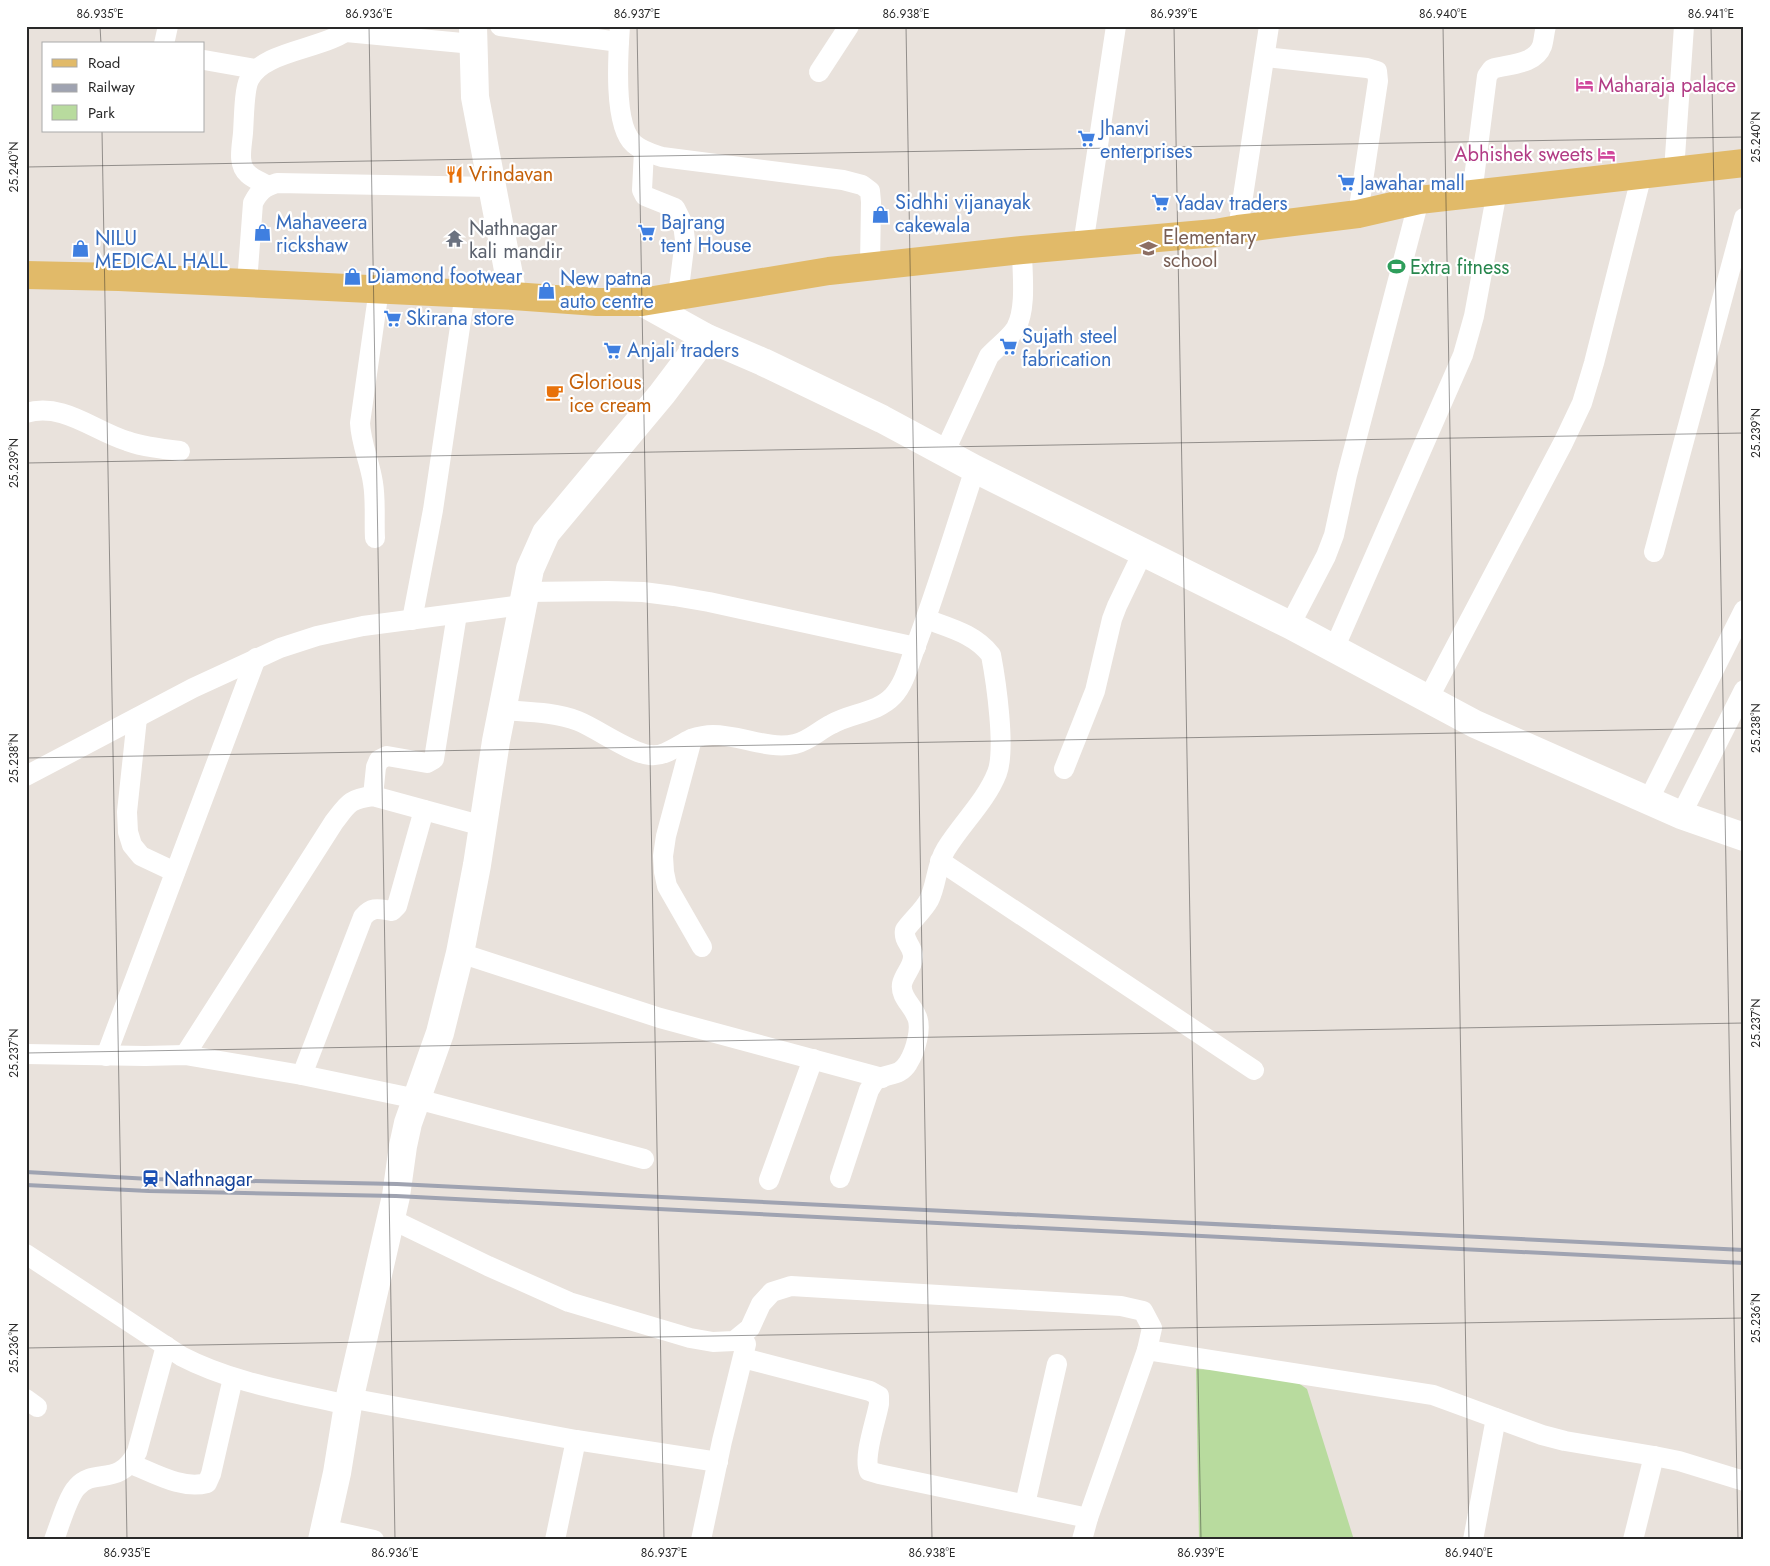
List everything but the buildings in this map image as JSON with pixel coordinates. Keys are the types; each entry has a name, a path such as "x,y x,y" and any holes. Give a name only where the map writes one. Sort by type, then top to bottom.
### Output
{"main road":[{"path":"26,275 119,277 514,296 596,302 642,302 828,271 1022,250 1215,233 1358,214 1419,200 1744,163"}],"street":[{"path":"164,42 168,26"},
{"path":"500,26 619,34 620,113 625,131 633,144 644,151 662,157 843,180 862,185 870,191 870,266"},
{"path":"819,72 849,26"},
{"path":"1083,245 1116,26"},
{"path":"1238,229 1269,26"},
{"path":"1334,649 1463,356 1474,316 1484,193 1487,76 1492,70 1520,63 1537,55 1542,46 1546,26"},
{"path":"1674,170 1684,26"},
{"path":"268,186 247,174 242,164 241,151 248,82 256,69 293,50 328,41 350,29 473,35 475,97 514,296"},
{"path":"1265,57 1367,68 1377,72 1378,81 1358,214"},
{"path":"205,60 256,69"},
{"path":"644,151 642,190 645,196 675,208 683,224 685,240 678,296"},
{"path":"1428,699 1564,443 1582,403 1642,174"},
{"path":"247,283 253,203 259,192 268,186 277,183 492,187"},
{"path":"1290,625 1326,556 1334,535 1346,475 1419,200"},
{"path":"1654,552 1744,218"},
{"path":"944,453 990,356 996,347 1009,337 1017,326 1022,312 1022,250"},
{"path":"375,538 373,486 361,438 360,422 379,289"},
{"path":"412,620 433,510 465,294"},
{"path":"642,302 705,337 882,419 974,469 1290,625 1475,724 1681,815 1743,835"},
{"path":"374,1540 323,1534 337,1473 348,1402 396,1196 406,1131 440,1033 460,953 496,741 504,710 530,569 546,533 662,394 705,337"},
{"path":"26,413 37,410 58,411 128,442 180,451"},
{"path":"504,710 538,712 578,721 638,751 650,755 658,755 674,750 692,738 712,735 735,737 777,746 796,744 831,724 881,706 901,686 926,619 974,469"},
{"path":"1064,769 1096,691 1115,613 1143,552"},
{"path":"26,776 193,688 280,648 317,636 363,626 457,614 524,598 608,591 643,592 709,602 916,647"},
{"path":"1648,801 1744,610"},
{"path":"373,796 376,767 379,760 387,756 426,763 434,759 457,614"},
{"path":"840,1178 869,1090 874,1081 894,1075 904,1069 910,1062 914,1048 919,1022 916,1014 903,996 902,984 912,963 913,954 904,936 910,922 928,901 940,861 946,850 988,790 1000,761 1001,746 992,655 972,637 926,619"},
{"path":"106,1056 256,658"},
{"path":"1681,815 1744,690"},
{"path":"136,718 127,812 128,832 132,845 141,856 175,872"},
{"path":"692,738 666,836 663,856 667,886 702,947"},
{"path":"185,1055 346,806 357,798 373,796 483,826"},
{"path":"302,1075 363,917 368,910 376,908 392,911 397,906 424,810"},
{"path":"940,861 1254,1070"},
{"path":"460,953 660,1018 882,1078"},
{"path":"26,1054 185,1055 302,1075 417,1099 644,1159"},
{"path":"769,1180 813,1059"},
{"path":"391,1219 488,1266 569,1302 690,1338 713,1342 734,1341 750,1328"},
{"path":"26,1254 181,1356 205,1368 233,1378 348,1402 718,1462"},
{"path":"701,1540 750,1328 761,1304 772,1292 791,1286 1121,1306 1143,1311 1152,1328 1147,1350 1082,1540"},
{"path":"54,1540 76,1487 84,1480 111,1476 131,1464 137,1452 166,1346"},
{"path":"1147,1350 1433,1396 1542,1435 1565,1441 1679,1461 1744,1481"},
{"path":"743,1358 870,1391 879,1396 880,1404 867,1456 866,1465 868,1471 1088,1518"},
{"path":"1025,1504 1056,1364"},
{"path":"131,1464 178,1483 198,1485 207,1483 211,1474 233,1378"},
{"path":"1473,1540 1496,1418"},
{"path":"555,1540 576,1440"},
{"path":"1633,1540 1654,1456"}],"green space":[{"path":"1196,1369 1284,1373 1307,1389 1354,1540 1199,1540"}],"railway":[{"path":"26,1172 150,1179 397,1184 1744,1250"},
{"path":"26,1185 149,1191 396,1196 1744,1263"}],"place":[{"name":"Maharaja palace","path":"1584,85"},
{"name":"Jhanvi enterprises","path":"1086,139"},
{"name":"Abhishek sweets","path":"1607,154"},
{"name":"Vrindavan","path":"455,174"},
{"name":"Jawahar mall","path":"1346,183"},
{"name":"Yadav traders","path":"1161,203"},
{"name":"Sidhhi vijanayak cakewala","path":"881,214"},
{"name":"Mahaveera rickshaw","path":"262,233"},
{"name":"Bajrang tent House","path":"647,233"},
{"name":"Nathnagar kali mandir","path":"455,239"},
{"name":"Elementary school","path":"1149,248"},
{"name":"NILU MEDICAL HALL","path":"81,249"},
{"name":"Extra fitness","path":"1396,267"},
{"name":"Diamond footwear","path":"353,276"},
{"name":"New patna auto centre","path":"546,290"},
{"name":"Skirana store","path":"392,318"},
{"name":"Sujath steel fabrication","path":"1008,347"},
{"name":"Anjali traders","path":"613,350"},
{"name":"Glorious ice cream","path":"555,393"},
{"name":"Nathnagar","path":"150,1179"}]}
